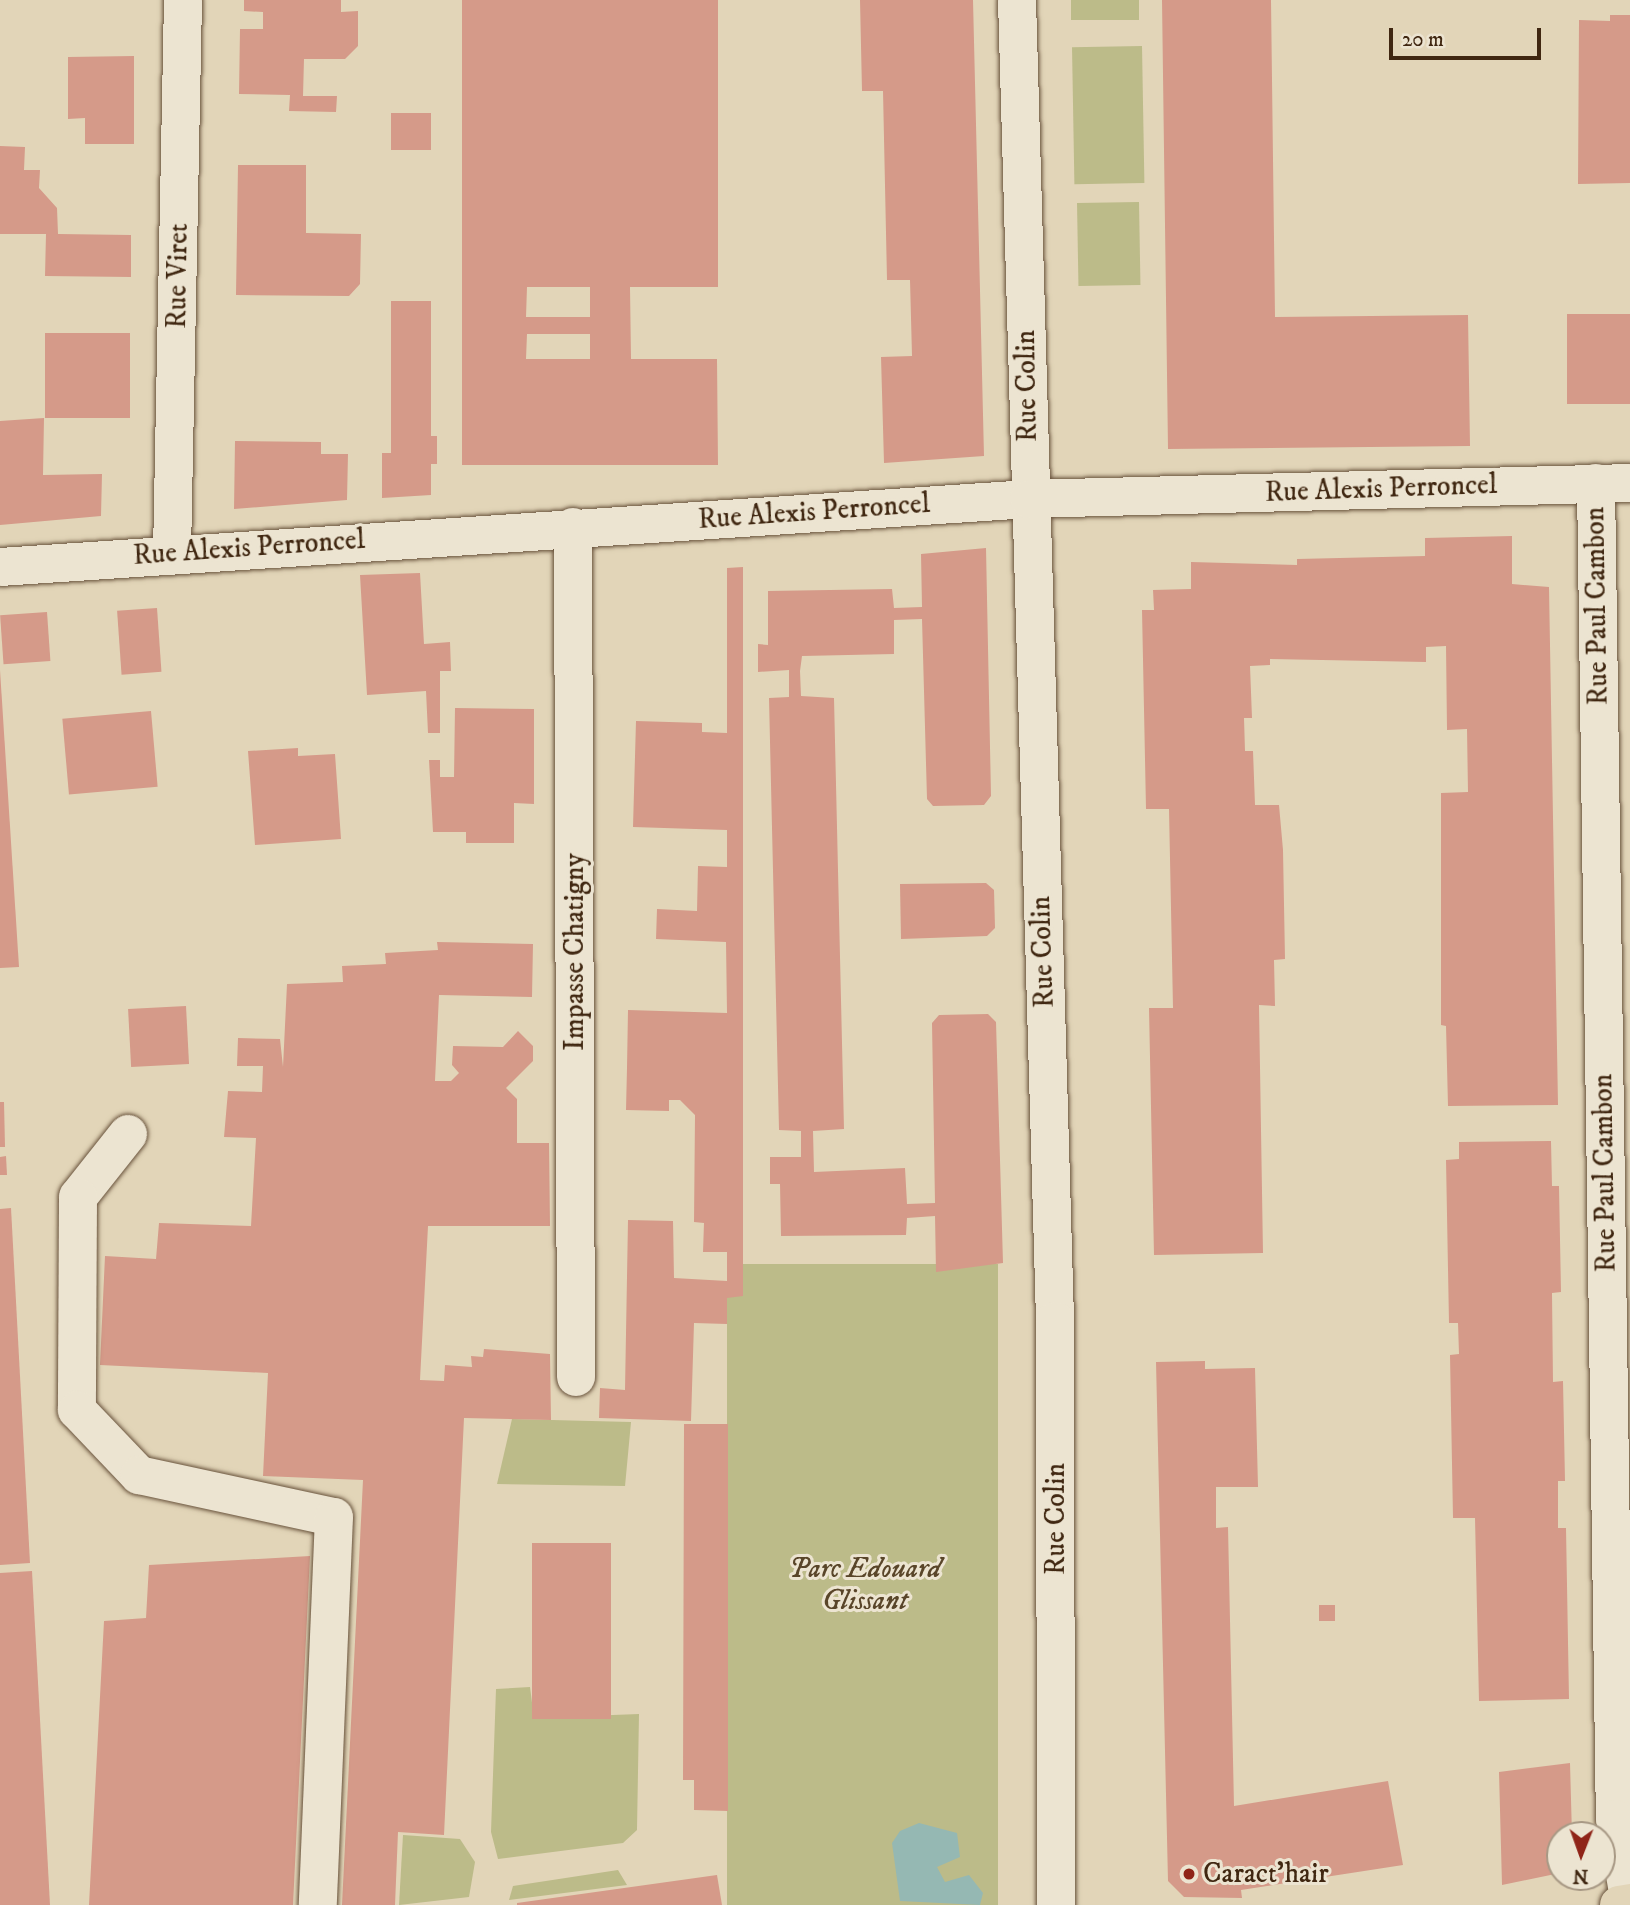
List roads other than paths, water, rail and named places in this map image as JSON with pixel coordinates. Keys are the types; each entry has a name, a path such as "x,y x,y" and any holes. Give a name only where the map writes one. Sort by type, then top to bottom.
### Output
{"main road":[{"path":"1619,1905 1630,1903"}],"street":[{"name":"Rue Viret","path":"172,552 183,0"},
{"name":"Rue Colin","path":"1017,0 1029,499 1055,1321 1056,1905"},
{"name":"Rue Alexis Perroncel","path":"0,566 172,552 1029,499 1613,483"},
{"name":"Rue Paul Cambon","path":"1613,483 1615,1819 1630,1903"},
{"name":"Impasse Chatigny","path":"573,527 576,1377"},
{"path":"128,1134 78,1197 77,1410 139,1475 334,1517 318,1905"}],"water":[{"path":"919,1823 957,1833 960,1857 937,1867 945,1882 969,1875 983,1893 980,1905 900,1901 892,1843 900,1831"}],"place":[{"name":"Caract'hair","path":"1189,1874"}],"park label":[{"name":"Parc Edouard Glissant","path":"865,1585"}]}
